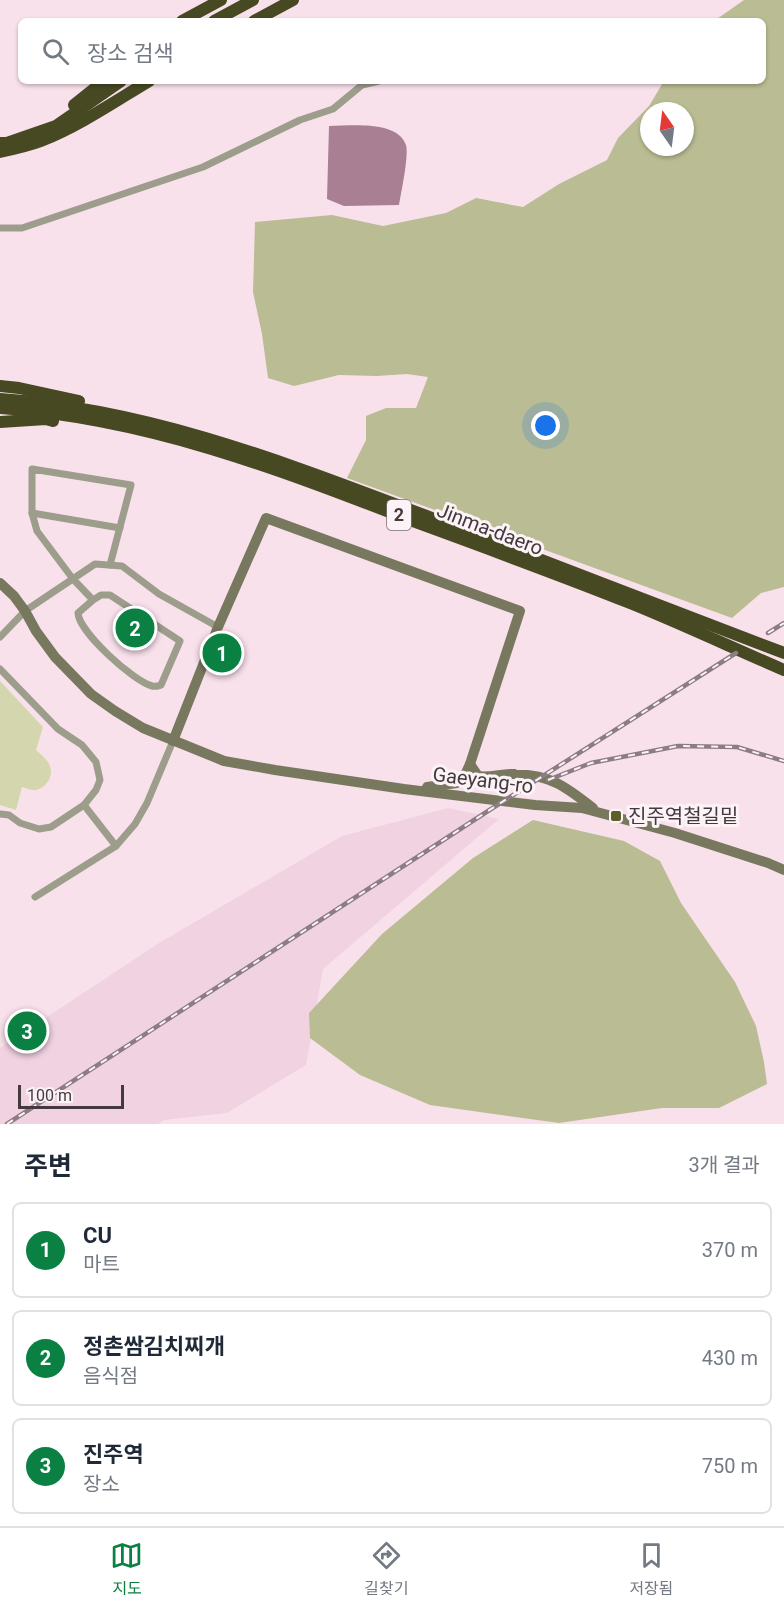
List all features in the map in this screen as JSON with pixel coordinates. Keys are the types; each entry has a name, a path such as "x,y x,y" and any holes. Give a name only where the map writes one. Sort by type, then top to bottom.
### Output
{"highway":[{"path":"188,18 221,0"},
{"path":"220,18 253,0"},
{"path":"260,18 293,0"},
{"path":"56,126 71,107 100,84"},
{"path":"0,143 7,143 56,126 117,84"},
{"path":"0,152 28,145 56,134 144,84"},
{"path":"0,386 110,408 128,418"},
{"name":"Jinma-daero","path":"0,399 87,410 208,437 328,479 784,653"},
{"name":"Jinma-daero","path":"0,408 86,418 162,435 247,459 630,603 784,670"},
{"path":"0,422 46,420 148,438 162,435"}],"main road":[{"path":"173,741 218,627 266,518 520,612 470,764 464,777 457,783"},
{"name":"Gaeyang-ro","path":"0,583 26,611 36,631 55,657 91,694 143,728 224,761 404,789 535,805 582,808 675,833 758,859 784,870"},
{"path":"470,764 478,776 487,777"},
{"path":"404,789 514,774 545,778 566,787 598,812"}],"street":[{"path":"0,228 22,228 203,167 300,120 333,109 362,86 369,84"},
{"path":"93,600 73,579 37,531 32,513 32,469 132,485 110,565"},
{"path":"32,513 120,528"},
{"path":"0,637 26,611 95,564 122,566 159,594 218,627"},
{"path":"101,595 110,595 180,641 162,685 154,687 131,674 102,649 79,620 78,613 93,600 101,595"},
{"path":"0,669 58,729 82,745 96,762 100,780 96,790 84,805 51,827 39,830 20,823 9,815 0,814"},
{"path":"35,897 116,846 135,824 147,803 173,741"},
{"path":"84,805 116,846"}],"shaded area":[{"path":"329,126 372,126 393,131 401,137 406,145 406,157 399,205 344,206 327,199"},
{"path":"448,808 499,819 323,969 306,1065 227,1113 164,1120 158,1124 0,1124 0,1048 159,943 342,836"}],"green space":[{"path":"744,0 784,0 784,587 761,593 732,618 347,478 366,440 366,416 386,408 416,408 428,377 407,374 339,375 294,386 268,378 253,292 255,222 332,215 383,226 446,213 476,198 523,207 559,184 607,160 618,138 640,115 640,156 694,156 694,102 651,102 662,84 766,84 766,18 718,18"},
{"path":"0,681 43,727 36,750 51,768 49,780 40,789 31,790 22,787 16,810 0,805"},
{"path":"533,820 624,841 660,861 681,903 735,982 756,1026 767,1084 719,1108 662,1108 559,1123 430,1105 360,1075 310,1038 309,1013 382,934 473,858"}],"railway":[{"path":"768,633 784,623"},
{"path":"7,1124 488,811 736,653"},
{"path":"548,780 591,763 678,746 737,747 784,761"}],"place":[{"name":"정촌쌈김치찌개","path":"135,628"},
{"name":"CU","path":"222,653"},
{"name":"진주역철길밑","path":"616,816"},
{"name":"진주역","path":"27,1031"}]}
